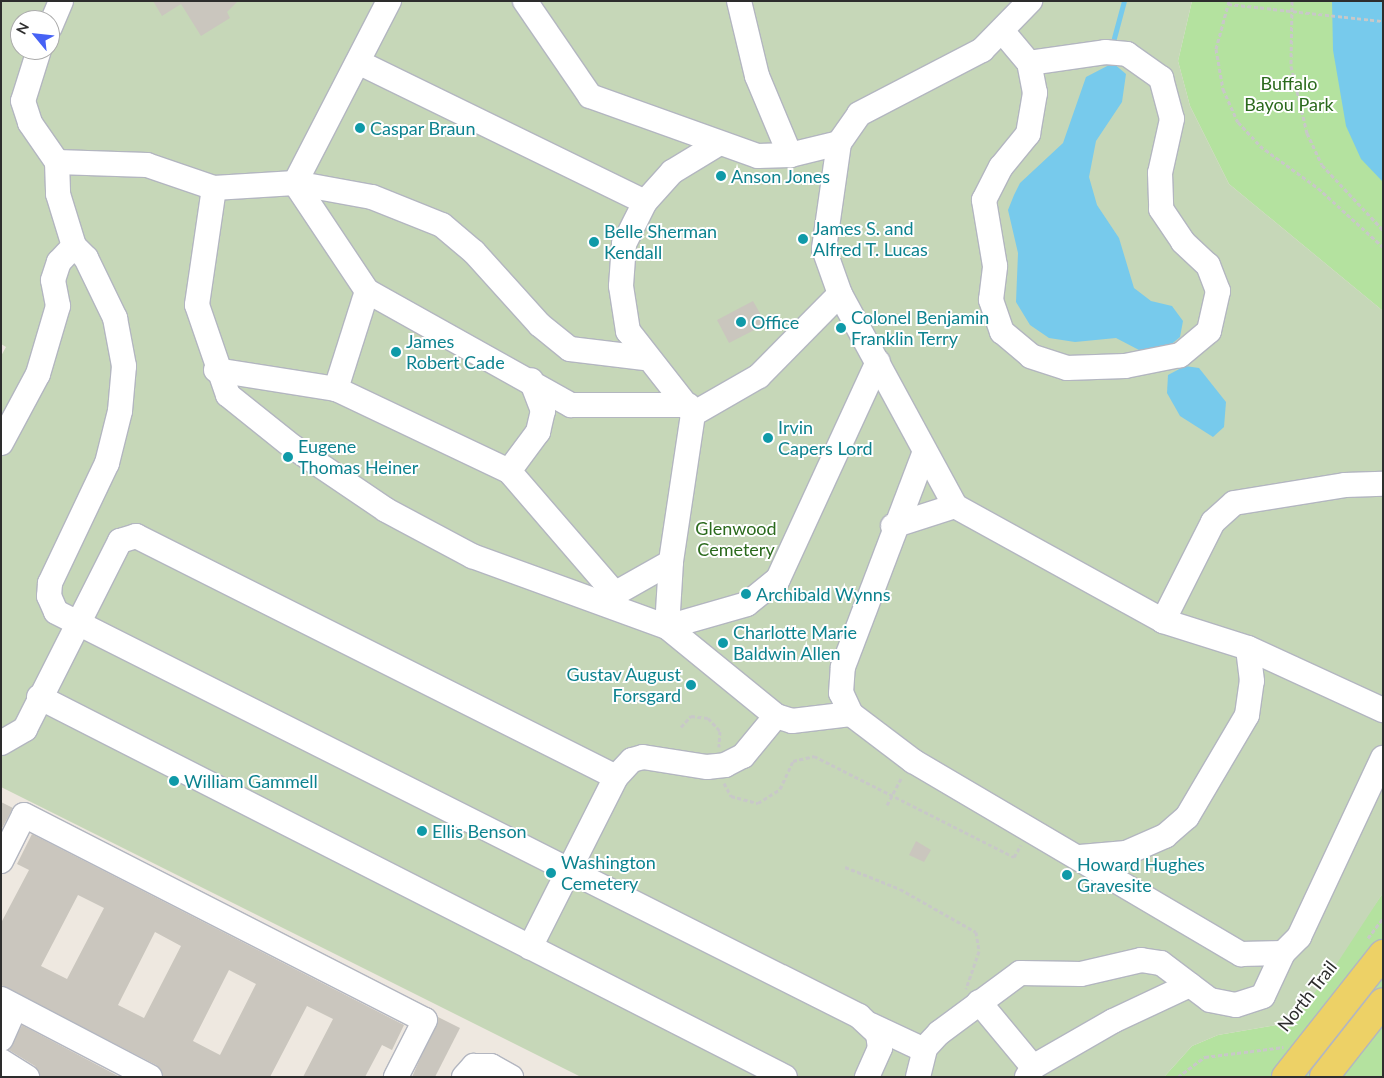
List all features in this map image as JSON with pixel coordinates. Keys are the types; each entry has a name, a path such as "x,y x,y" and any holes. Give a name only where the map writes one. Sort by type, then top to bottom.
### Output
{"main road":[{"path":"1286,1077 1342,1009 1374,948"},
{"path":"1324,1077 1383,1002"}],"lane":[{"path":"295,182 360,63 389,1"},
{"path":"525,1 590,96 718,144 758,156 790,156 839,143"},
{"path":"739,1 757,76 790,156"},
{"path":"1030,1 1003,32 953,67 859,114 839,143 823,239 840,294 878,362 924,454 955,506 1163,621 1248,648 1383,710"},
{"path":"1003,32 1029,63 1035,93 1028,134 1002,167 984,200 995,266 991,300 1002,332 1031,356 1067,368 1125,366 1180,355 1209,331 1218,291 1208,265 1183,242 1161,209 1160,173 1172,119 1161,78 1127,54 1105,52 1029,63"},
{"path":"37,60 23,101 30,123 57,162 58,194 74,246 86,258 115,318 124,366 120,410 107,463 50,583 49,596 56,612 76,624 924,1050"},
{"path":"360,63 645,202"},
{"path":"667,627 671,562 690,410 644,358 628,331 621,286 624,244 645,202 672,172 718,144"},
{"path":"57,162 148,165 214,188 295,182 372,197 442,225 474,252 540,325 570,350 644,358"},
{"path":"295,182 367,291 531,380 571,405 690,410 759,376 840,294"},
{"path":"214,188 197,305 216,370 228,395 293,447 386,510 472,556 609,599 667,627 776,716 792,721 851,714"},
{"path":"1,443 41,366 58,306 53,280 59,262 74,246"},
{"path":"336,389 367,291"},
{"path":"667,627 746,604 778,579 878,362"},
{"path":"216,370 336,389 509,471 609,599"},
{"path":"531,380 543,411 538,432"},
{"path":"509,471 538,432 571,405"},
{"path":"924,454 893,526 843,666 841,693 851,714 911,760 1031,828 1241,954 1283,953"},
{"path":"1163,621 1213,522 1234,503 1345,485 1383,484"},
{"path":"893,526 955,506"},
{"path":"1,743 25,729 76,624 120,541 136,536 616,777"},
{"path":"609,599 671,562"},
{"path":"1080,857 1126,853 1165,836 1187,817 1247,715 1252,681 1248,648"},
{"path":"40,697 785,1077"},
{"path":"530,947 616,777 632,760 643,757 720,767 743,756 776,716"},
{"path":"918,1077 924,1050 975,1005 1020,973 1081,974 1141,960 1162,963 1210,1000 1236,1005 1263,996 1283,953 1299,937 1383,758"},
{"path":"1,861 24,815 426,1020 396,1077"},
{"path":"975,1005 1030,1072 1112,1022 1190,985"},
{"path":"1,1039 8,1003 150,1077"},
{"path":"867,1077 880,1048 871,1024"},
{"path":"1,1061 27,1077"},
{"path":"464,1077 474,1066 491,1066 511,1077"}],"path":[{"path":"1292,1 1291,66 1307,133 1322,165 1383,230"},
{"path":"1383,21 1229,3 1216,49 1218,68 1238,122 1260,146 1318,188 1383,247"},
{"path":"681,727 692,716 701,715 716,723 720,767 726,789 745,802 770,798 793,761 806,754 1014,857 1031,828"},
{"path":"887,805 911,760"},
{"path":"845,867 900,889 976,932 980,951 965,994 975,1005"},
{"path":"1374,948 1383,918"},
{"name":"North Trail","path":"1178,1077 1205,1057 1273,1049 1291,1042"}],"green space":[{"name":"Glenwood Cemetery","path":"1,1 1192,1 1178,61 1190,106 1229,184 1383,311 1383,893 1334,968 1301,1010 1277,1025 1218,1035 1192,1046 1164,1077 581,1077 1,787 1,356 6,347 1,344"},
{"name":"Buffalo Bayou Park","path":"1192,1 1383,1 1383,311 1229,184 1190,106 1178,61"},
{"path":"1383,893 1383,1077 1164,1077 1192,1046 1218,1035 1277,1025 1301,1010"}],"water":[{"path":"1332,1 1383,1 1383,182 1361,159 1346,126 1333,50"},
{"path":"1113,63 1126,74 1122,102 1096,141 1089,177 1097,205 1119,238 1134,288 1151,301 1172,306 1183,321 1180,337 1168,347 1139,350 1116,338 1075,342 1049,338 1030,325 1016,302 1018,253 1008,210 1014,195 1020,183 1063,143 1086,77"},
{"path":"1185,366 1199,368 1226,402 1224,427 1213,437 1180,416 1167,393 1168,375"}],"building":[{"path":"153,1 238,1 227,12 230,18 201,36 181,4 162,16"},
{"name":"Office","path":"753,301 766,324 729,343 717,320"},
{"path":"1,802 13,808 1,830"},
{"path":"32,834 404,1025 392,1050 382,1045 365,1077 303,1077 333,1019 307,1006 270,1077 164,1077 156,1065 1,985 1,923 29,870 17,864","holes":["78,895 104,908 67,979 41,966","155,932 181,946 144,1018 118,1005","229,970 256,984 220,1055 193,1041"]},
{"path":"916,841 931,850 924,862 909,855"},
{"path":"438,1017 460,1028 435,1077 412,1077"},
{"path":"22,1025 120,1077 41,1077 35,1066 9,1050"}],"waterway":[{"path":"1114,38 1124,1"}],"place":[{"name":"Caspar Braun","path":"360,128"},
{"name":"Anson Jones","path":"721,176"},
{"name":"James S. and Alfred T. Lucas","path":"803,239"},
{"name":"Belle Sherman Kendall","path":"594,242"},
{"name":"Office","path":"741,322"},
{"name":"Colonel Benjamin Franklin Terry","path":"841,328"},
{"name":"James Robert Cade","path":"396,352"},
{"name":"Irvin Capers Lord","path":"768,438"},
{"name":"Eugene Thomas Heiner","path":"288,457"},
{"name":"Archibald Wynns","path":"746,594"},
{"name":"Charlotte Marie Baldwin Allen","path":"723,643"},
{"name":"Gustav August Forsgard","path":"691,685"},
{"name":"William Gammell","path":"174,781"},
{"name":"Ellis Benson","path":"422,831"},
{"name":"Washington Cemetery","path":"551,873"},
{"name":"Howard Hughes Gravesite","path":"1067,875"}]}
